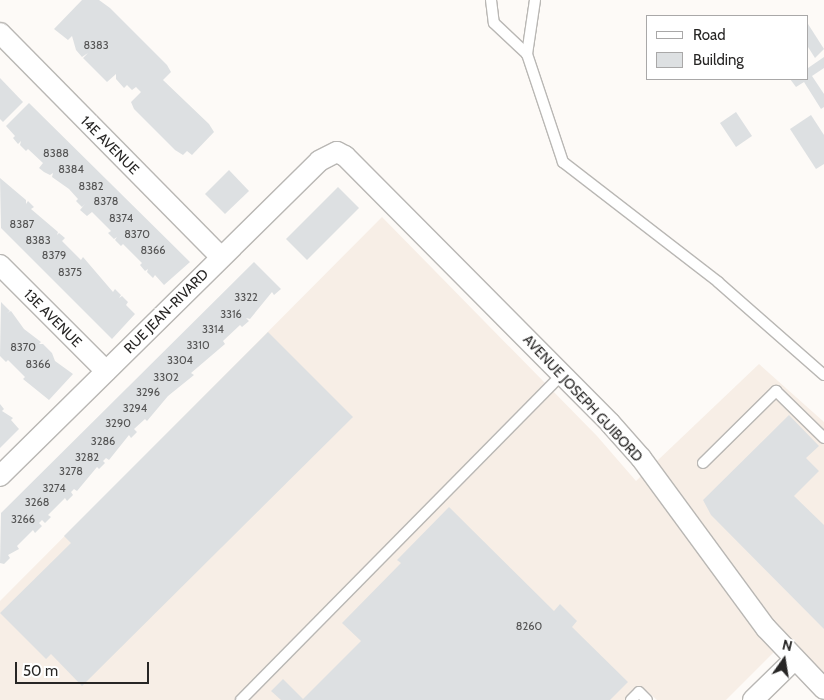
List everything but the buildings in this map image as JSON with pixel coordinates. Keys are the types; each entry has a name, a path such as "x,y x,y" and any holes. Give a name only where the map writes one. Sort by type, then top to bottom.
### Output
{"street":[{"name":"14E AVENUE","path":"0,33 220,256"},
{"name":"RUE JEAN-RIVARD","path":"0,476 220,256 319,161 337,152"},
{"name":"AVENUE JOSEPH GUIBORD","path":"337,152 345,156 563,374 641,458 766,628 794,660 824,689"},
{"name":"13E AVENUE","path":"0,265 106,371"},
{"path":"753,700 794,660"}],"lane":[{"path":"491,0 494,23 526,54 563,162 718,282 824,375"},
{"path":"526,54 535,0"},
{"path":"241,700 563,374"},
{"path":"703,463 776,391 824,438"},
{"path":"631,700 639,692 647,700"}],"shaded area":[{"path":"382,217 597,436 636,481 759,364 824,422 824,689 780,646 726,700 657,700 647,691 638,700 0,700 0,601"}]}
